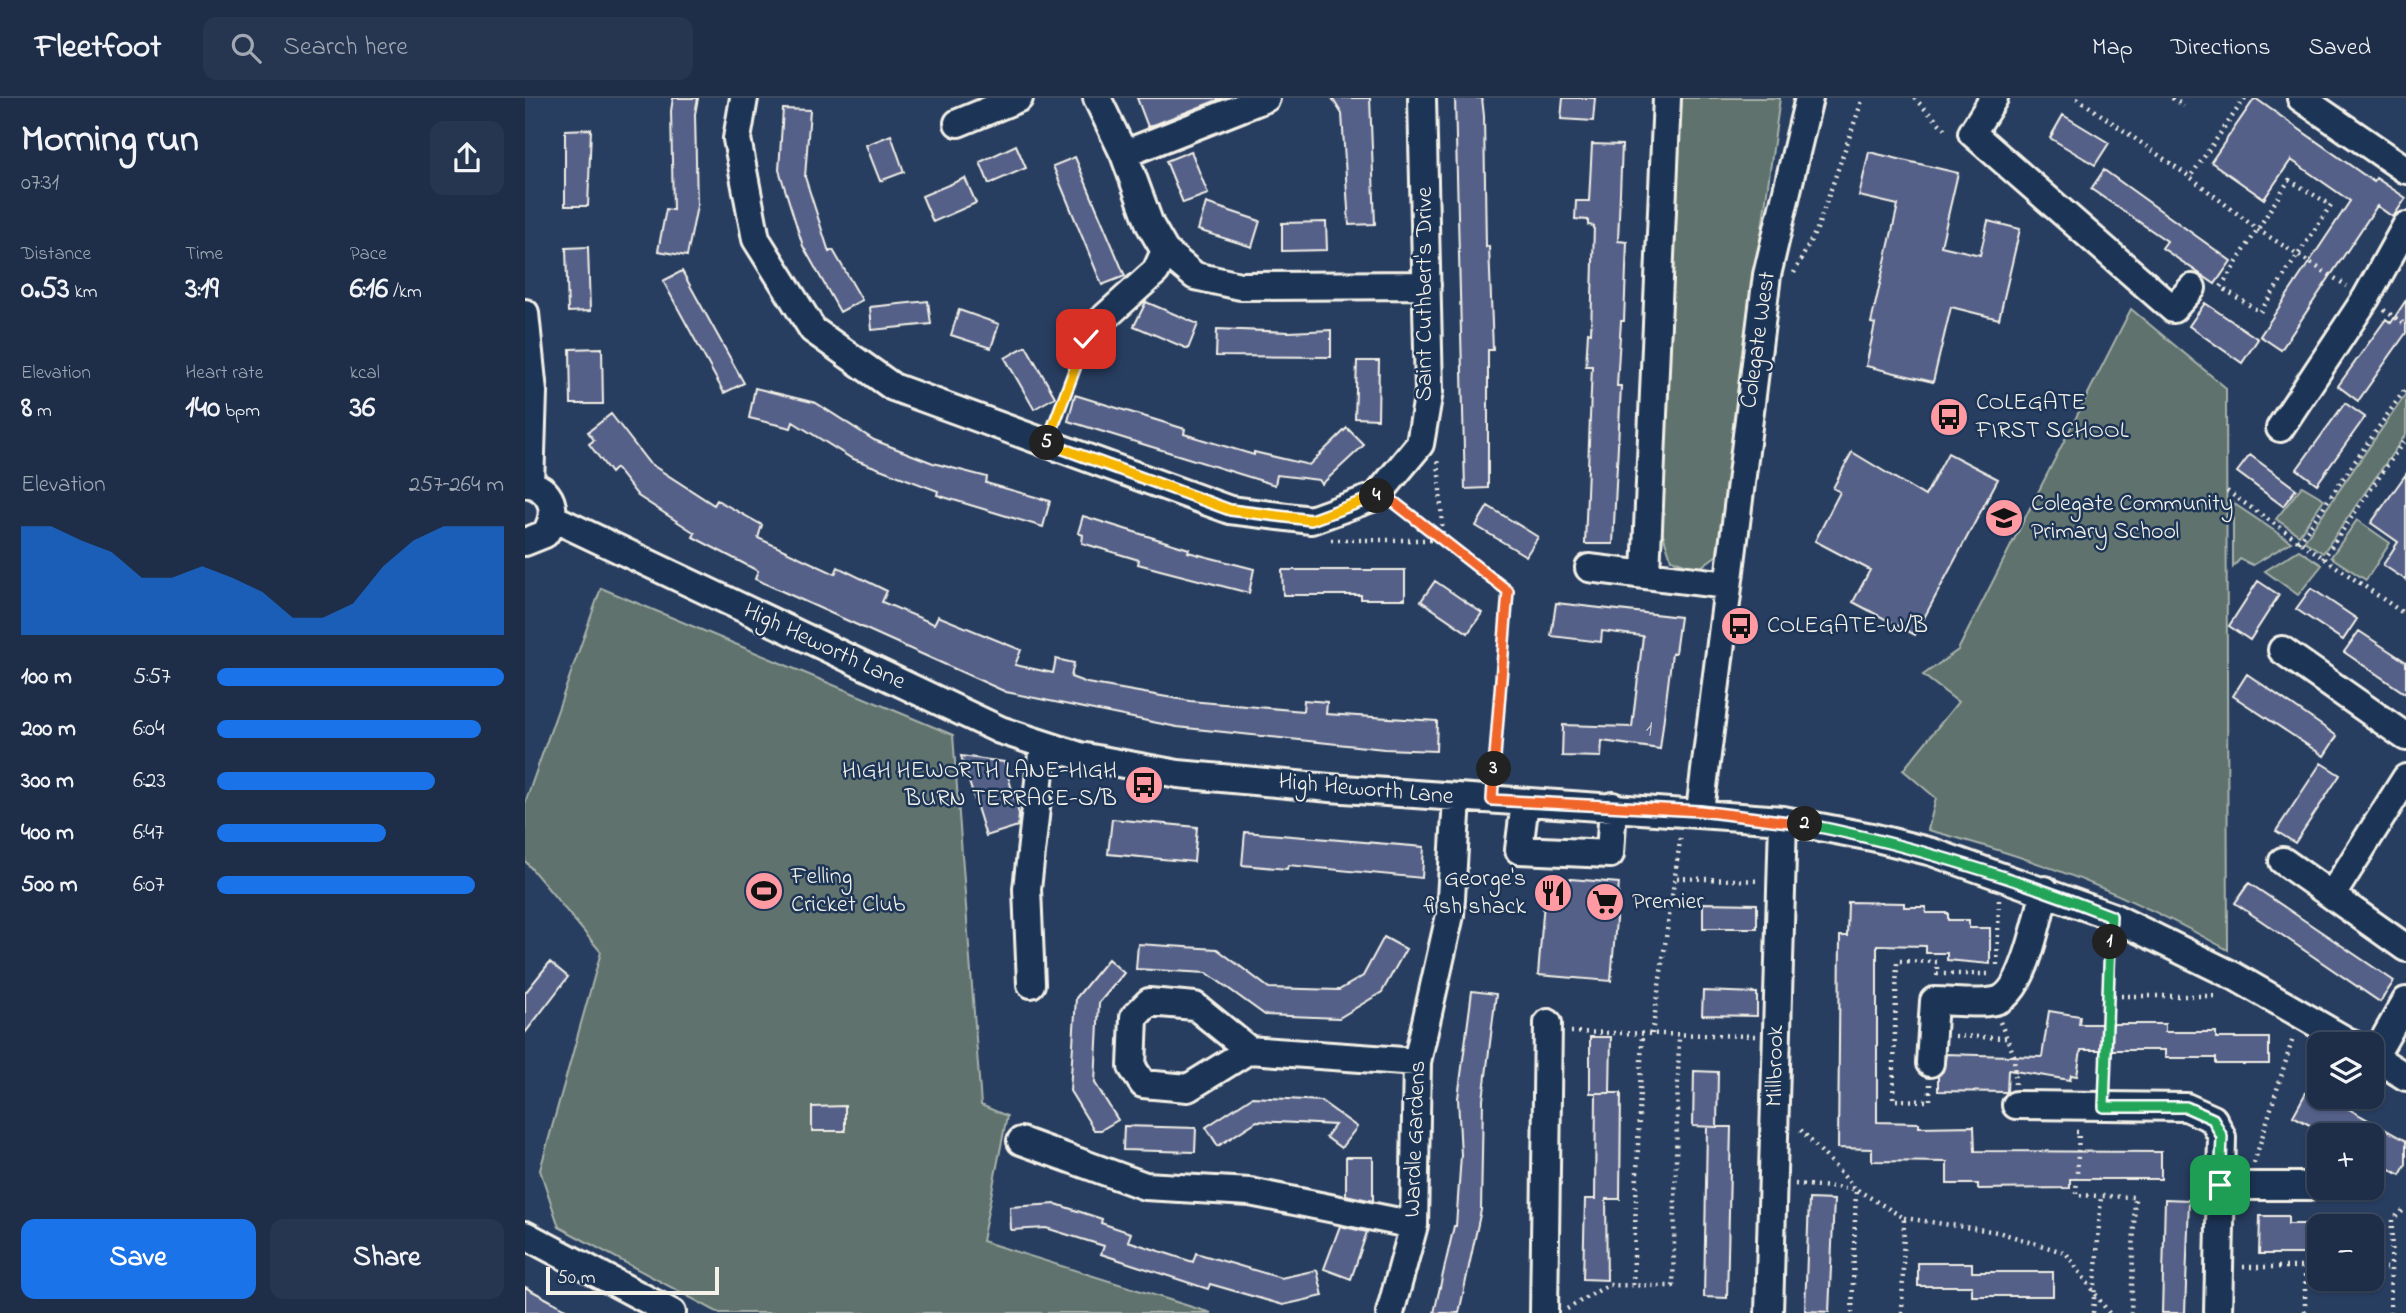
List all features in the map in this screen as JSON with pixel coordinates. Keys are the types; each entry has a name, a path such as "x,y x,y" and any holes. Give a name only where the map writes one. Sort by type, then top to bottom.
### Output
{"street":[{"name":"Saint Cuthbert's Drive","path":"744,98 737,139 756,239 813,330 893,387 1230,510 1311,520 1377,496 1420,444 1429,391 1422,98"},
{"path":"958,123 1019,98"},
{"path":"1097,98 1124,154 1150,225 1165,251 1195,276 1240,286 1427,285"},
{"path":"1124,154 1266,98"},
{"path":"1646,573 1667,98"},
{"name":"Colegate West","path":"1692,811 1727,585 1767,275 1809,98"},
{"path":"1994,98 1972,133 2173,309 2192,288"},
{"path":"2301,98 2406,170"},
{"path":"2280,428 2366,298 2406,226"},
{"path":"1093,328 1156,271 1165,251"},
{"path":"525,313 533,392 527,483 548,496 553,518 545,534 525,543"},
{"name":"High Heworth Lane","path":"553,518 1000,730 1043,745 1120,765 1178,774 1457,798 1692,811 1783,820 1932,852 2045,890 2111,916 2234,976 2332,1032"},
{"path":"1589,568 1727,585"},
{"path":"2282,650 2406,737"},
{"path":"1031,984 1027,890 1043,745"},
{"path":"2332,895 2406,778"},
{"name":"Wardle Gardens","path":"1390,1313 1414,1224 1417,1062 1450,915 1457,798"},
{"path":"1525,802 1519,850 1610,855 1613,806"},
{"name":"Millbrook","path":"1769,1313 1779,881 1783,820"},
{"path":"2283,861 2406,948"},
{"path":"1930,1063 1934,1001 1996,1001 2005,996 2018,982 2045,890"},
{"path":"2382,1032 2406,1001"},
{"path":"1544,1313 1547,1028"},
{"path":"1249,1050 1417,1062"},
{"name":"High Heworth Lane","path":"2384,1063 2406,1077"},
{"path":"2016,1105 2186,1107 2213,1119 2222,1137 2218,1313"},
{"path":"1021,1141 1145,1186 1250,1192 1414,1224"},
{"path":"2220,1185 2307,1186"},
{"path":"525,1235 672,1313"}],"path":[{"path":"1767,275 1791,278 1817,229 1863,98"},
{"path":"1914,98 1954,137 1972,133"},
{"path":"2077,98 2190,177 2257,229 2406,325"},
{"path":"2172,98 2183,106"},
{"path":"2190,177 2245,98"},
{"path":"2289,180 2330,205 2296,253 2260,312 2221,287 2289,180"},
{"path":"1046,443 1086,339 1093,328"},
{"path":"2299,542 2406,388"},
{"path":"2323,559 2406,439"},
{"path":"2227,491 2406,615"},
{"path":"1381,492 1508,591 1492,800"},
{"path":"1652,1034 1677,878 1692,811"},
{"path":"2000,874 1996,1001 2006,1038 2014,1055 2016,1105"},
{"path":"1677,878 1779,881"},
{"path":"2104,1107 2111,916"},
{"path":"2107,996 2222,996 2234,976"},
{"path":"2247,1186 2301,1014"},
{"path":"1547,1028 1642,1034 1777,1037"},
{"path":"1633,1285 1642,1034"},
{"path":"1560,1313 1608,1285 1673,1286 1679,1035"},
{"path":"1932,1036 2006,1038"},
{"path":"1775,1103 1856,1189 1905,1218 1998,1232 2067,1253 2109,1313"},
{"path":"2067,1132 2079,1132 2077,1195 2135,1197 2131,1313"},
{"path":"1773,1182 1856,1189"},
{"path":"1852,1313 1856,1189"},
{"path":"2093,1313 2101,1196"},
{"path":"2390,1313 2392,1220 2406,1208"},
{"path":"1902,1313 1905,1218"},
{"path":"2218,1268 2305,1267 2305,1313"},
{"path":"2384,1268 2391,1268"}],"green space":[{"path":"1679,98 1780,98 1717,555 1698,569 1671,559 1662,531"},
{"path":"2131,309 2226,388 2228,950 2155,912 2082,880 2008,853 1928,830 1936,798 1903,770 1958,702 1923,675 1958,650"},
{"path":"2406,394 2406,434 2323,553 2304,541"},
{"path":"2302,486 2324,499 2299,535 2276,519"},
{"path":"2233,503 2291,542 2253,565 2240,559 2233,567"},
{"path":"2357,520 2390,543 2366,580 2331,557"},
{"path":"2299,550 2322,565 2298,595 2265,571"},
{"path":"601,588 953,735 981,1105 1007,1116 982,1241 1211,1313 719,1313 559,1227 540,1170 601,952 525,861 525,803"}],"building":[{"path":"673,98 698,98 695,114 697,206 687,256 658,251 666,209 673,210"},
{"path":"1137,98 1223,98 1148,127"},
{"path":"1332,98 1370,98 1375,224 1349,225 1342,114"},
{"path":"1455,98 1482,98 1484,116 1486,247 1489,246 1493,350 1488,350 1488,488 1465,489"},
{"path":"1563,98 1595,98 1593,121 1561,119"},
{"path":"2255,98 2374,182 2376,178 2406,198 2393,217 2377,206 2281,350 2260,336 2350,201 2291,160 2264,199 2211,162"},
{"path":"783,109 810,110 805,177 829,252 833,250 862,300 840,312 803,246 779,170"},
{"path":"2063,115 2109,143 2095,165 2050,138"},
{"path":"591,129 588,206 565,206 565,130"},
{"path":"891,135 904,172 880,181 866,145"},
{"path":"1592,144 1622,145 1618,241 1627,242 1624,321 1621,321 1617,386 1621,386 1613,544 1585,544 1592,366 1586,366 1588,332 1591,333 1594,226 1588,225 1588,220 1575,219 1576,201 1589,201"},
{"path":"1016,145 1026,168 989,184 980,162"},
{"path":"1191,151 1208,194 1183,203 1166,161"},
{"path":"1869,152 1958,173 1941,246 1980,255 1988,221 2020,229 1999,319 1951,307 1933,382 1866,366 1875,324 1871,323 1898,205 1859,196"},
{"path":"1075,157 1125,276 1102,285 1053,166"},
{"path":"2104,170 2231,261 2215,284 2162,248 2167,241 2091,189"},
{"path":"965,178 976,203 933,222 922,196"},
{"path":"1206,203 1260,221 1252,247 1198,230"},
{"path":"1326,222 1327,250 1282,251 1282,223"},
{"path":"588,247 590,311 568,312 566,248"},
{"path":"682,271 744,383 724,393 663,281"},
{"path":"2406,300 2406,333 2358,401 2338,386 2386,319 2391,323"},
{"path":"928,301 931,324 872,330 870,307"},
{"path":"1146,302 1198,324 1188,349 1134,326"},
{"path":"2205,303 2258,339 2242,363 2189,326"},
{"path":"959,310 999,324 991,348 951,335"},
{"path":"1217,329 1289,332 1331,330 1331,357 1216,356"},
{"path":"1026,346 1055,397 1034,409 1005,358"},
{"path":"602,348 603,404 571,404 570,349"},
{"path":"1357,361 1379,361 1378,419 1355,418"},
{"path":"755,388 816,403 874,440 933,463 987,477 986,483 1050,501 1043,527 937,495 938,491 851,458 793,422 791,428 749,418"},
{"path":"1075,395 1185,429 1184,434 1254,455 1254,452 1309,465 1347,428 1364,445 1322,484 1319,480 1277,475 1275,485 1068,421"},
{"path":"2345,403 2365,417 2317,484 2297,469"},
{"path":"611,414 649,463 714,505 717,500 762,525 758,538 835,574 838,567 887,591 882,602 934,624 938,616 1021,650 1015,665 1053,673 1056,659 1074,663 1071,677 1087,683 1190,701 1303,711 1304,700 1327,702 1326,714 1437,721 1436,751 1384,749 1177,727 1006,692 755,579 758,571 693,537 695,533 638,496 616,468 611,473 589,444 594,440 588,432"},
{"path":"1852,452 1925,496 1948,453 1998,479 1915,635 1853,602 1870,570 1815,541 1840,492 1833,488"},
{"path":"2250,455 2296,489 2283,506 2237,472"},
{"path":"2406,474 2406,580 2383,565 2398,542 2371,523"},
{"path":"1488,506 1538,537 1526,556 1476,526"},
{"path":"1083,516 1189,549 1188,552 1254,569 1249,593 1138,564 1139,560 1082,543 1083,535 1078,533"},
{"path":"1282,570 1405,570 1405,599 1361,599 1361,595 1283,595"},
{"path":"1435,581 1482,613 1468,633 1421,601"},
{"path":"2258,581 2279,595 2250,640 2229,626"},
{"path":"2311,588 2357,619 2343,640 2296,609"},
{"path":"1556,603 1680,617 1675,653 1672,653 1660,749 1602,741 1601,757 1562,756 1563,725 1632,727 1643,636 1602,631 1601,642 1551,636"},
{"path":"2359,631 2406,662 2406,694 2344,652"},
{"path":"2247,674 2337,736 2324,756 2233,696"},
{"path":"961,756 1004,762 1019,814 1018,826 986,836"},
{"path":"2321,763 2340,775 2295,843 2276,831"},
{"path":"1112,819 1197,827 1194,862 1108,854"},
{"path":"1245,832 1424,847 1422,878 1288,865 1287,869 1242,865"},
{"path":"1546,877 1619,883 1611,981 1538,975"},
{"path":"2249,883 2394,981 2380,1002 2235,903"},
{"path":"1848,902 1904,903 1904,907 1926,907 1926,913 1948,913 1948,920 1969,920 1969,928 1990,928 1990,964 1947,960 1947,953 1926,953 1926,946 1877,945 1877,1122 1919,1123 1919,1127 1974,1126 1975,1151 2161,1152 2161,1179 2070,1179 2070,1188 1978,1189 1978,1184 1947,1184 1947,1162 1872,1161 1872,1149 1838,1148 1840,936 1847,936"},
{"path":"1703,903 1757,904 1757,928 1703,928"},
{"path":"1384,937 1406,949 1382,992 1339,1018 1265,1015 1207,973 1136,969 1138,944 1217,949 1269,988 1339,990 1363,976"},
{"path":"1108,959 1124,973 1099,1003 1095,1083 1118,1120 1101,1130 1094,1130 1070,1091 1076,998"},
{"path":"550,962 568,977 525,1033 525,993"},
{"path":"1472,991 1496,994 1483,1100 1481,1210 1459,1313 1434,1313 1456,1226 1461,1155 1458,1098"},
{"path":"1703,991 1757,993 1757,1016 1702,1015"},
{"path":"2049,1011 2080,1016 2079,1024 2165,1024 2165,1032 2216,1032 2216,1038 2269,1038 2269,1064 2216,1064 2216,1058 2165,1058 2165,1050 2081,1050 2077,1076 2071,1075 2070,1080 2008,1070 2007,1092 1938,1091 1938,1076 1943,1071 1946,1054 2042,1057"},
{"path":"1590,1037 1611,1037 1610,1093 1590,1093"},
{"path":"1694,1071 1718,1072 1717,1127 1693,1126"},
{"path":"2307,1091 2307,1109 2349,1109 2374,1123 2307,1124 2293,1116"},
{"path":"1596,1093 1621,1093 1620,1199 1606,1199 1607,1280 1583,1279 1585,1199 1595,1199"},
{"path":"1252,1097 1321,1101 1357,1127 1341,1148 1326,1137 1335,1125 1257,1121 1218,1146 1206,1127"},
{"path":"845,1106 845,1131 812,1131 812,1107"},
{"path":"1124,1126 1196,1128 1195,1152 1123,1150"},
{"path":"1707,1127 1731,1127 1727,1298 1704,1297"},
{"path":"2384,1129 2406,1141 2406,1164 2400,1175 2384,1166"},
{"path":"1346,1157 1373,1157 1373,1201 1346,1195"},
{"path":"1809,1199 1834,1200 1829,1312 1805,1311"},
{"path":"2165,1199 2189,1200 2185,1313 2162,1313"},
{"path":"1056,1204 1102,1219 1101,1223 1131,1233 1128,1241 1193,1262 1196,1253 1281,1278 1317,1270 1323,1296 1283,1305 1210,1284 1208,1289 1101,1254 1104,1246 1046,1228 1011,1230 1010,1207"},
{"path":"2260,1216 2288,1216 2288,1224 2307,1224 2307,1254 2259,1254"},
{"path":"1340,1226 1367,1232 1351,1279 1324,1269"},
{"path":"1918,1263 1972,1263 1972,1272 2053,1272 2053,1296 1972,1296 1972,1286 1918,1286"},
{"path":"525,1287 573,1313 525,1313"}],"place":[{"name":"COLEGATE FIRST SCHOOL","path":"1949,417"},
{"name":"Colegate Community Primary School","path":"2004,518"},
{"name":"COLEGATE-W/B","path":"1740,626"},
{"name":"HIGH HEWORTH LANE-HIGH BURN TERRACE-S/B","path":"1144,785"},
{"name":"Felling Cricket Club","path":"764,891"},
{"name":"George's fish shack","path":"1553,893"},
{"name":"Premier","path":"1605,902"}],"route":[{"path":"1086,339 1046,443 1230,510 1311,520 1377,496 1381,492 1508,591 1492,800 1700,811 1783,820 1932,852 2045,890 2111,916 2104,1107 2186,1107 2213,1119 2222,1137 2220,1185"}]}
